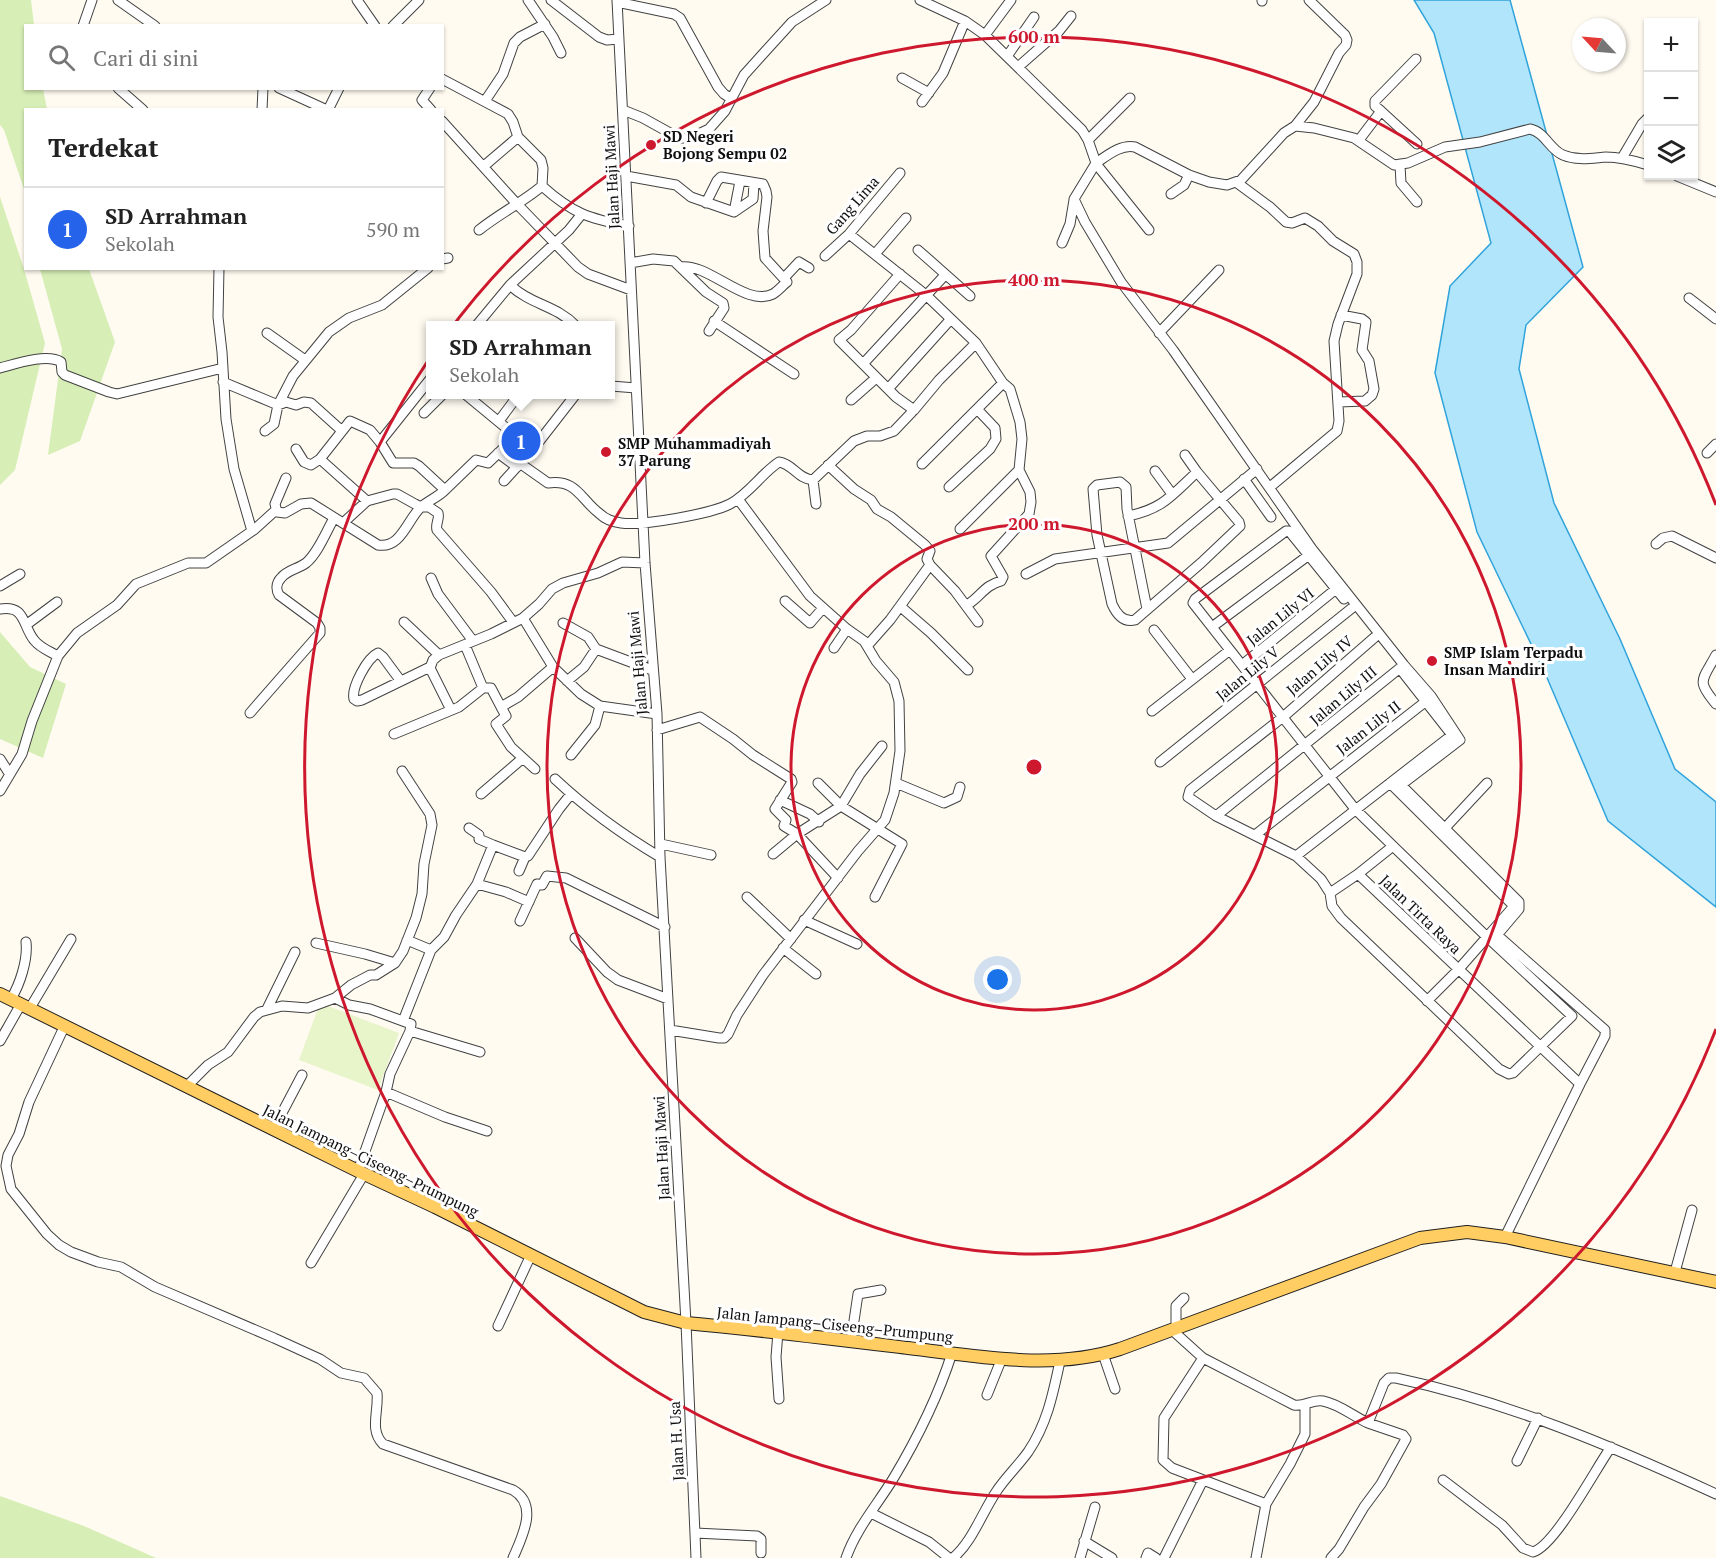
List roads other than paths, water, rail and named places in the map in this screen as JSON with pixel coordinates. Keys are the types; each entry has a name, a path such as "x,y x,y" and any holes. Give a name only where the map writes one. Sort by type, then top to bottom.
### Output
{"main road":[{"name":"Jalan Jampang–Ciseeng–Prumpung","path":"16,1001 644,1312 687,1323 952,1353 1060,1361 1103,1354 1174,1330 1420,1238 1467,1232 1505,1236 1716,1282"}],"street":[{"path":"84,24 92,0"},
{"path":"118,0 152,24"},
{"path":"357,0 374,24"},
{"path":"395,24 419,0"},
{"path":"528,0 561,53"},
{"path":"550,0 599,37 608,40 619,39"},
{"path":"623,111 643,118 675,137 695,136 709,129 732,99 744,75 792,22 825,0"},
{"path":"985,34 1011,0"},
{"path":"1062,243 1070,224 1074,199 1096,163 1119,149 1136,147 1189,175 1218,184 1227,185 1245,176 1284,134 1295,126 1314,102 1339,53 1346,45 1345,35 1309,0"},
{"path":"617,1 674,14 680,18 718,87 732,99"},
{"name":"Jalan Haji Mawi","path":"617,1 645,563 657,714 660,858 687,1323"},
{"path":"925,1 985,34 1082,130 1098,168 1149,230"},
{"path":"1018,66 1059,31 1071,16"},
{"path":"1008,55 1034,17"},
{"path":"922,102 943,73 965,21"},
{"path":"485,101 503,74 514,43 520,37 545,24"},
{"path":"1416,59 1374,101 1375,105 1417,144"},
{"path":"902,78 929,93"},
{"path":"444,80 500,108 510,116 518,137 541,159 542,186 479,230"},
{"path":"120,90 141,108"},
{"path":"262,108 263,90"},
{"path":"283,90 324,108"},
{"path":"329,108 338,90"},
{"path":"428,90 422,100 429,108"},
{"path":"1088,140 1130,98"},
{"path":"1359,140 1381,111"},
{"path":"1622,158 1644,122"},
{"path":"444,123 553,243 583,271 631,290"},
{"path":"1295,126 1314,128 1359,140 1385,161 1394,165 1400,165 1445,147 1480,142 1530,129 1539,132 1557,152 1575,159 1622,158 1644,164"},
{"path":"484,166 518,137"},
{"path":"1400,165 1401,183 1417,202"},
{"name":"Gang Lima","path":"825,256 849,234 900,173"},
{"path":"1171,194 1184,185 1189,175"},
{"path":"626,176 676,185 691,197 734,212"},
{"path":"680,267 692,267 756,296 774,293 787,282 765,258 763,231 766,190 761,184 723,177 719,179 706,203"},
{"path":"1687,180 1716,192"},
{"path":"734,212 740,181"},
{"path":"1236,182 1270,207 1282,220 1292,223 1302,219 1310,220 1329,238 1354,254 1358,268 1336,330 1334,348 1340,421 1338,431 1270,487"},
{"path":"734,212 753,199 754,183"},
{"path":"542,186 581,215 629,226"},
{"path":"1074,199 1084,222 1120,282 1173,350 1312,549 1431,696 1460,740 1401,785 1520,902 1519,909 1497,935 1605,1030 1605,1036 1505,1236"},
{"path":"480,321 510,285 569,230 581,215"},
{"path":"875,254 906,218"},
{"path":"849,234 926,295 976,343 1014,396 1022,439 1019,470 1030,492 1029,514 991,556 1003,577 1001,581 988,585 966,605"},
{"path":"918,250 970,296"},
{"path":"630,263 674,261 706,292 725,305 709,331"},
{"path":"784,278 799,262 809,268"},
{"path":"219,270 218,317 226,419 234,469 252,531"},
{"path":"265,431 274,424 278,405 293,376 339,323 382,305 426,270"},
{"path":"1159,333 1219,270"},
{"path":"900,274 851,330 839,340 876,378 914,410"},
{"path":"863,364 945,275"},
{"path":"510,285 522,296 552,308 569,321"},
{"path":"1689,298 1716,319"},
{"path":"1338,402 1365,401 1372,395 1374,389 1368,357 1362,350 1366,322 1362,319 1341,315"},
{"path":"888,389 950,320"},
{"path":"714,321 794,374"},
{"path":"267,333 305,360"},
{"path":"813,480 854,441 894,431 939,380 976,343"},
{"path":"0,368 21,362 54,359 61,362 62,372 65,375 117,393 223,368"},
{"path":"850,400 876,378"},
{"path":"223,382 278,405 286,402 296,405 304,402 311,403 342,430"},
{"path":"922,464 1003,383"},
{"path":"380,442 426,384"},
{"path":"615,386 636,388"},
{"path":"424,413 438,399"},
{"path":"471,399 534,448"},
{"path":"500,421 513,399"},
{"path":"504,481 534,448 572,399"},
{"path":"949,487 990,449 996,439 995,428 977,409"},
{"path":"296,449 308,465 313,465 348,422 354,422 368,429 380,442 393,463 414,463 445,490"},
{"path":"276,510 285,513 301,504 311,503 321,507 338,521 378,545 386,547 394,542 421,507 445,490 476,460 486,463 516,436"},
{"path":"1707,453 1716,444"},
{"path":"498,453 548,483 560,481 572,486 602,516 622,523 702,513 724,507 738,499 779,462 788,465 803,478 813,480"},
{"path":"1148,609 1128,516 1125,484 1120,482 1094,486 1092,494 1112,604 1120,616 1129,621 1135,620 1148,609 1238,530 1239,522 1185,455"},
{"path":"320,459 367,501"},
{"path":"828,465 854,489 871,500 877,509 891,517 929,549 927,561 978,622"},
{"path":"960,529 1019,470"},
{"path":"1026,574 1055,559 1168,543 1257,470"},
{"path":"1155,471 1172,494"},
{"path":"1128,516 1153,509 1197,472"},
{"path":"0,791 22,754 32,721 58,656 77,633 117,605 136,584 188,563 206,563 252,531 276,510 278,496 286,478"},
{"path":"1244,479 1271,517"},
{"path":"813,480 816,504"},
{"path":"250,713 320,633 317,623 279,596 277,585 280,578 303,565 338,521 367,501 397,494 438,513 437,530 518,620 553,667 581,694 600,706 657,714"},
{"path":"670,1030 724,1038 728,1034 737,1015 763,975 858,851 877,830 888,813 896,783 900,751 898,693 894,682 859,637 810,596 738,499"},
{"path":"1216,816 1296,856 1321,879 1330,893 1332,906 1336,912 1506,1073 1514,1073 1572,1016 1355,809 1194,605 1195,599 1286,531 1289,531 1376,637 1452,735 1355,809 1296,856"},
{"path":"1656,544 1663,538 1672,536 1716,558"},
{"path":"1212,627 1309,555"},
{"path":"400,680 383,657 376,653 367,663 354,687 352,693 354,699 362,700 430,666 439,655 491,634 518,620 539,604 552,589 563,583 598,573 622,562 645,563"},
{"path":"867,646 901,607 930,565"},
{"path":"0,586 20,574"},
{"path":"431,578 438,594 469,643 483,688"},
{"name":"Jalan Lily VI","path":"1242,665 1336,589"},
{"path":"785,601 811,623 823,608"},
{"path":"26,625 57,602"},
{"path":"901,607 968,670"},
{"path":"0,609 14,608 32,638 40,646 58,656"},
{"name":"Jalan Lily V","path":"1161,762 1352,608"},
{"path":"404,622 439,655"},
{"path":"563,623 588,637 596,649 652,670"},
{"path":"834,648 848,629"},
{"path":"1154,630 1192,680"},
{"name":"Jalan Lily IV","path":"1216,816 1189,800 1187,795 1189,792 1283,717 1376,637"},
{"path":"567,681 584,667 596,649"},
{"path":"1152,711 1230,650"},
{"path":"1716,656 1702,685 1716,704"},
{"path":"430,666 451,710"},
{"path":"501,707 518,698 553,667"},
{"name":"Jalan Lily III","path":"1216,816 1400,668"},
{"path":"394,734 469,701 483,688 491,688 506,716 496,724 511,747 535,769"},
{"name":"Jalan Lily II","path":"1256,835 1425,702"},
{"path":"571,755 595,725 600,706"},
{"path":"657,730 700,717 791,779 792,782 775,809 786,820 784,826 797,834 838,878"},
{"path":"773,855 797,834 841,806 860,774 882,746"},
{"path":"481,794 524,758"},
{"path":"0,759 9,773"},
{"path":"187,1086 208,1065 228,1052 254,1017 267,1009 282,1006 308,1008 335,999 351,985 370,975 376,975 395,963 416,918 422,894 424,864 432,825 430,814 402,771"},
{"path":"555,779 621,832 660,858"},
{"path":"818,783 841,806 902,846 875,897"},
{"path":"896,783 944,803 957,797 960,788"},
{"path":"1390,783 1514,906 1458,970 1427,1000"},
{"path":"1445,828 1487,783"},
{"path":"519,871 525,857 528,856 571,794"},
{"path":"780,800 810,814 819,822"},
{"path":"470,828 479,835 479,839 525,857"},
{"path":"660,843 711,855"},
{"path":"403,1021 431,950 444,937 477,884 494,845"},
{"name":"Jalan Tirta Raya","path":"1393,846 1358,874 1580,1084"},
{"path":"1330,893 1358,874"},
{"path":"520,921 537,884 542,885 547,876 566,878 665,927"},
{"path":"477,884 529,902"},
{"path":"747,897 791,939"},
{"path":"804,920 857,944"},
{"path":"575,938 607,972 618,980 668,999"},
{"path":"16,1001 71,939"},
{"path":"407,940 431,950"},
{"path":"0,1041 16,1001 26,942"},
{"path":"316,944 395,963"},
{"path":"783,948 816,975"},
{"path":"267,1009 295,952"},
{"path":"310,1263 361,1173 390,1074 411,1024 335,999"},
{"path":"64,1025 37,1083 19,1134 8,1155 6,1166 11,1189 48,1234 59,1245 71,1252 98,1262 121,1267 154,1287 320,1359 343,1374 366,1380 376,1393 375,1428 383,1444 513,1490 522,1497 527,1506 526,1523 513,1558"},
{"path":"410,1031 480,1052"},
{"path":"273,1130 302,1075"},
{"path":"386,1092 445,1117 486,1131"},
{"path":"0,1190 11,1189"},
{"path":"1675,1272 1692,1210"},
{"path":"498,1326 530,1255"},
{"path":"851,1341 858,1294 881,1290"},
{"path":"1184,1298 1176,1306 1174,1330 1203,1358 1287,1402 1305,1406 1316,1401 1324,1401 1368,1423 1403,1435 1406,1439 1381,1484 1331,1558"},
{"name":"Jalan H. Usa","path":"687,1323 696,1558"},
{"path":"778,1332 776,1365 778,1399"},
{"path":"846,1558 849,1547 894,1478 940,1391 952,1353"},
{"path":"1103,1354 1115,1389"},
{"path":"987,1395 1002,1358"},
{"path":"1203,1358 1164,1418 1163,1460 1168,1466 1266,1504"},
{"path":"871,1513 929,1542 951,1558 963,1547 997,1490 1028,1453 1043,1426 1060,1361"},
{"path":"1368,1423 1384,1383 1392,1378 1446,1389 1538,1418 1611,1447 1716,1494"},
{"path":"1256,1558 1266,1504 1305,1434 1305,1406"},
{"path":"1517,1461 1538,1418"},
{"path":"1443,1480 1502,1525 1523,1548 1530,1552 1537,1552 1572,1509 1611,1447"},
{"path":"1164,1558 1203,1480"},
{"path":"1080,1558 1095,1507"},
{"path":"694,1533 757,1536 761,1539 761,1553"},
{"path":"1084,1541 1112,1558"},
{"path":"1146,1558 1148,1553 1156,1558"}],"water":[{"path":"1414,0 1510,0 1583,267 1526,325 1519,369 1554,503 1620,639 1675,769 1716,802 1716,907 1608,821 1545,673 1477,532 1435,373 1450,286 1491,243 1434,33"}],"place":[{"name":"SD Negeri Bojong Sempu 02","path":"651,145"},
{"name":"SD Arrahman","path":"521,441"},
{"name":"SMP Muhammadiyah 37 Parung","path":"606,452"},
{"name":"SMP Islam Terpadu Insan Mandiri","path":"1432,661"}]}
